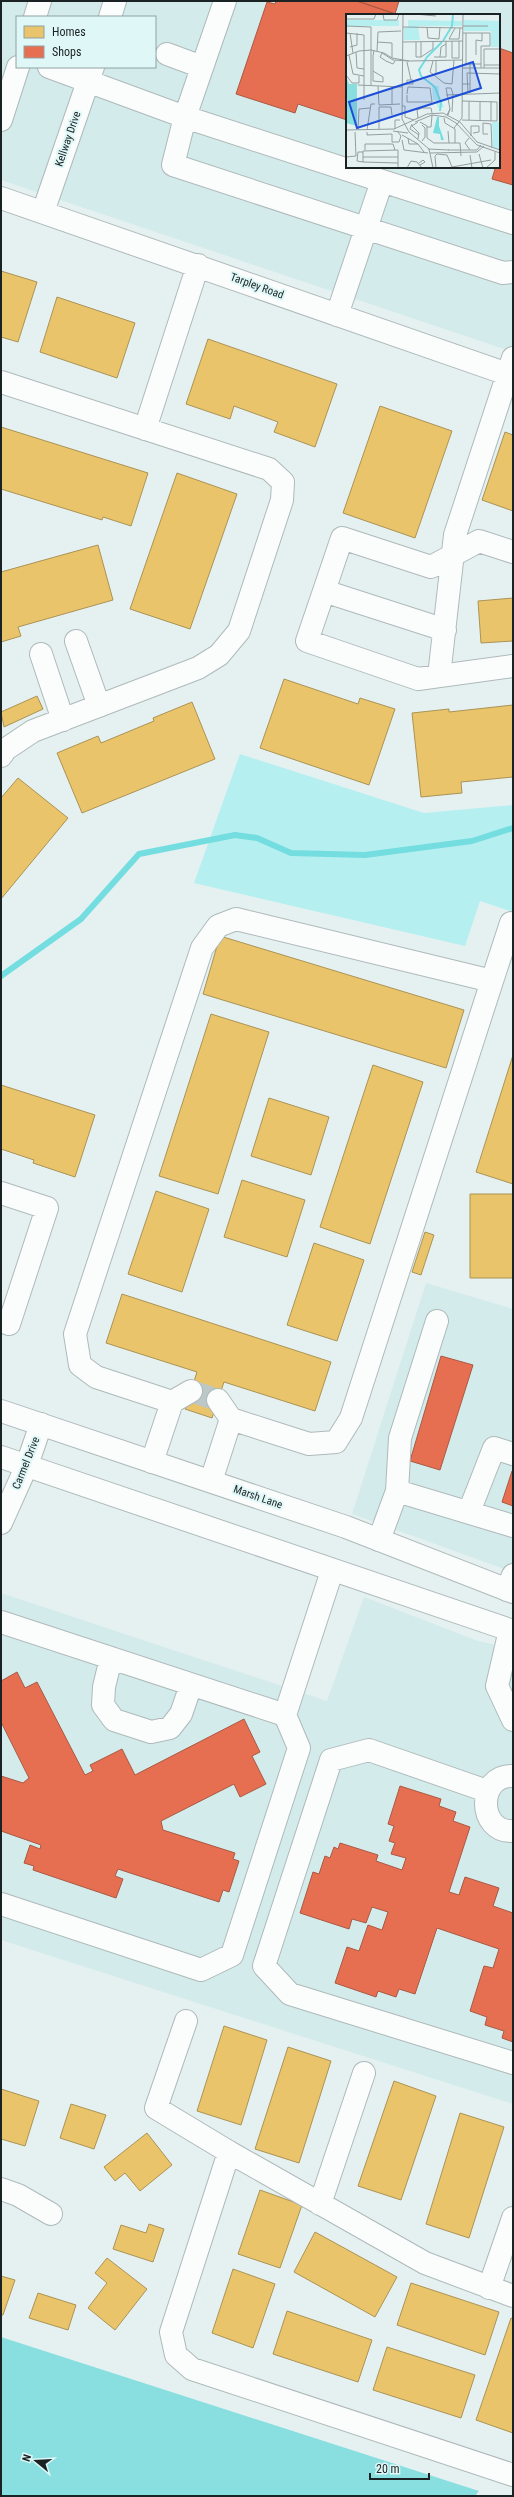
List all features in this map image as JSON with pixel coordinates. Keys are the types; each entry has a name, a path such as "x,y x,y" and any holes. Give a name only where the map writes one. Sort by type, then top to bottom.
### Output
{"main road":[{"path":"35,16 40,1"},
{"path":"110,16 115,1"},
{"path":"225,1 186,117 173,165 366,230 503,273 513,272"},
{"path":"168,54 202,67"},
{"path":"1,120 18,68"},
{"path":"55,68 90,74 186,117 513,223"},
{"name":"Kellway Drive","path":"43,212 90,74"},
{"path":"337,315 382,181"},
{"name":"Tarpley Road","path":"1,198 198,265 337,315 511,370"},
{"path":"145,429 198,265"},
{"path":"439,676 452,580 455,536 511,370"},
{"path":"1,382 269,469 283,482 282,500 239,631 219,655 198,668 33,731 3,751"},
{"path":"513,552 479,541 431,567 342,538 306,641 418,679 513,666"},
{"path":"324,591 445,630"},
{"path":"76,641 99,706"},
{"path":"41,654 63,720"},
{"path":"172,1402 96,1378 80,1365 75,1334 202,948 218,926 236,919 492,981"},
{"path":"218,1400 231,1419 309,1444 336,1442 351,1418 511,922"},
{"path":"1,1193 46,1208 9,1324 1,1321"},
{"path":"379,1540 398,1490 400,1438 437,1321"},
{"path":"152,1462 172,1402 191,1391"},
{"name":"Marsh Lane","path":"1,1411 211,1481 511,1586"},
{"path":"211,1481 231,1419"},
{"name":"Carmel Drive","path":"1,1523 27,1466 40,1424"},
{"path":"469,1512 494,1448 513,1454"},
{"path":"1,1457 332,1571 512,1631 497,1686 513,1720"},
{"path":"398,1490 513,1526"},
{"path":"1,1904 201,1970 232,1955 299,1748 284,1715 332,1571"},
{"path":"1,1622 284,1715"},
{"path":"111,1658 104,1687 103,1705 114,1720 151,1732 170,1728 181,1714 191,1685"},
{"path":"487,1792 369,1750 331,1760 264,1966 290,1994 513,2063"},
{"path":"513,1776 500,1779 487,1792 485,1800 488,1817 502,1829 513,1831"},
{"path":"186,2021 156,2108 229,2152 425,2263 513,2296"},
{"path":"320,2204 364,2073"},
{"path":"229,2152 171,2332 176,2356 192,2369 513,2475"},
{"path":"1,2189 18,2195 51,2214"},
{"path":"489,2288 513,2218"}],"shaded area":[{"path":"1,1 513,1 513,352 1,180"},
{"path":"240,754 424,813 513,805 513,912 480,901 465,946 194,883"},
{"path":"426,1283 513,1309 513,1572 352,1514"},
{"path":"1,1593 327,1701 364,1597 478,1641 513,1649 513,2104 1,1940"},
{"path":"1,2337 479,2491 475,2496 1,2496"}],"building: Homes":[{"path":"1,271 37,282 18,342 1,337"},
{"path":"57,297 135,323 117,378 40,352"},
{"path":"208,339 337,384 315,447 274,432 278,422 234,406 230,419 186,404"},
{"path":"380,406 452,431 415,538 343,513"},
{"path":"1,427 148,473 131,526 103,517 102,520 1,489"},
{"path":"505,432 513,435 513,511 482,500"},
{"path":"177,473 237,494 190,629 130,609"},
{"path":"98,545 113,600 18,627 21,636 1,642 1,572"},
{"path":"513,598 513,641 481,643 478,601"},
{"path":"284,679 358,704 360,698 395,709 369,785 260,748"},
{"path":"37,696 43,709 4,727 1,712"},
{"path":"192,702 215,759 82,813 57,753 98,736 101,743 154,721 153,718"},
{"path":"513,705 513,777 461,782 462,793 421,797 412,713 449,709 449,712"},
{"path":"18,778 68,818 1,899 1,798"},
{"path":"220,936 464,1010 446,1068 203,994"},
{"path":"211,1014 269,1032 218,1194 159,1176"},
{"path":"513,1055 513,1184 476,1172"},
{"path":"373,1065 423,1082 370,1244 320,1227"},
{"path":"1,1085 95,1115 75,1177 33,1163 34,1160 1,1149"},
{"path":"269,1098 329,1117 311,1175 251,1156"},
{"path":"242,1180 305,1200 287,1257 224,1237"},
{"path":"156,1191 209,1209 182,1292 128,1274"},
{"path":"470,1194 513,1194 513,1278 470,1278"},
{"path":"425,1232 434,1235 421,1275 412,1272"},
{"path":"314,1243 364,1260 337,1341 287,1325"},
{"path":"122,1294 331,1362 315,1411 224,1382 212,1418 185,1409 197,1372 106,1343"},
{"path":"224,2026 267,2040 241,2125 197,2111"},
{"path":"288,2047 331,2061 299,2163 255,2149"},
{"path":"394,2081 436,2096 401,2200 358,2186"},
{"path":"1,2089 39,2101 25,2146 1,2139"},
{"path":"71,2104 106,2115 94,2149 60,2138"},
{"path":"460,2113 504,2127 469,2238 426,2224"},
{"path":"147,2133 172,2165 140,2191 125,2173 115,2181 104,2167"},
{"path":"260,2190 302,2205 280,2268 238,2254"},
{"path":"149,2224 164,2229 153,2262 113,2249 121,2225 146,2233"},
{"path":"315,2232 397,2277 375,2317 294,2272"},
{"path":"107,2258 147,2289 115,2330 88,2308 107,2283 95,2273"},
{"path":"233,2269 275,2284 253,2348 212,2333"},
{"path":"1,2276 15,2280 3,2315 1,2315"},
{"path":"411,2283 499,2312 485,2355 397,2325"},
{"path":"38,2293 76,2305 68,2330 29,2318"},
{"path":"287,2311 372,2340 358,2382 273,2354"},
{"path":"511,2318 513,2319 513,2433 476,2420"},
{"path":"387,2347 475,2375 461,2418 373,2390"}],"building: Shops":[{"path":"276,1 357,1 396,14 346,14 346,120 298,104 295,113 236,94 267,2 275,4"},
{"path":"357,1 399,1 395,14"},
{"path":"500,48 513,53 513,185 492,179 495,169 492,168 500,168"},
{"path":"441,1356 473,1365 440,1470 410,1461"},
{"path":"513,1471 513,1506 502,1502"},
{"path":"17,1672 25,1688 37,1682 85,1775 93,1771 90,1765 122,1749 135,1775 244,1719 260,1752 252,1756 266,1784 240,1797 234,1784 161,1821 163,1830 235,1853 233,1859 239,1861 229,1892 223,1890 219,1902 118,1869 115,1876 123,1879 116,1898 33,1870 34,1866 24,1863 30,1845 40,1849 41,1845 1,1831 1,1776 23,1783 29,1778 1,1722 1,1681"},
{"path":"400,1786 441,1799 439,1806 456,1812 453,1821 470,1827 449,1892 459,1895 465,1877 499,1888 493,1906 513,1913 513,2042 502,2038 504,2031 485,2025 487,2017 470,2011 484,1966 493,1968 499,1949 437,1928 415,1994 399,1989 396,1997 378,1991 376,1997 335,1983 347,1947 359,1951 368,1925 382,1930 388,1912 372,1907 366,1923 352,1919 349,1929 300,1913 313,1872 319,1874 325,1856 330,1858 334,1847 338,1849 340,1843 378,1855 376,1861 402,1870 406,1858 391,1854 395,1843 389,1841 394,1826 388,1824"}],"waterway":[{"path":"1,976 81,919 139,854 235,835 257,838 291,853 365,855 472,841 513,828"}],"tunnel":[{"path":"191,1391 218,1400"}]}
